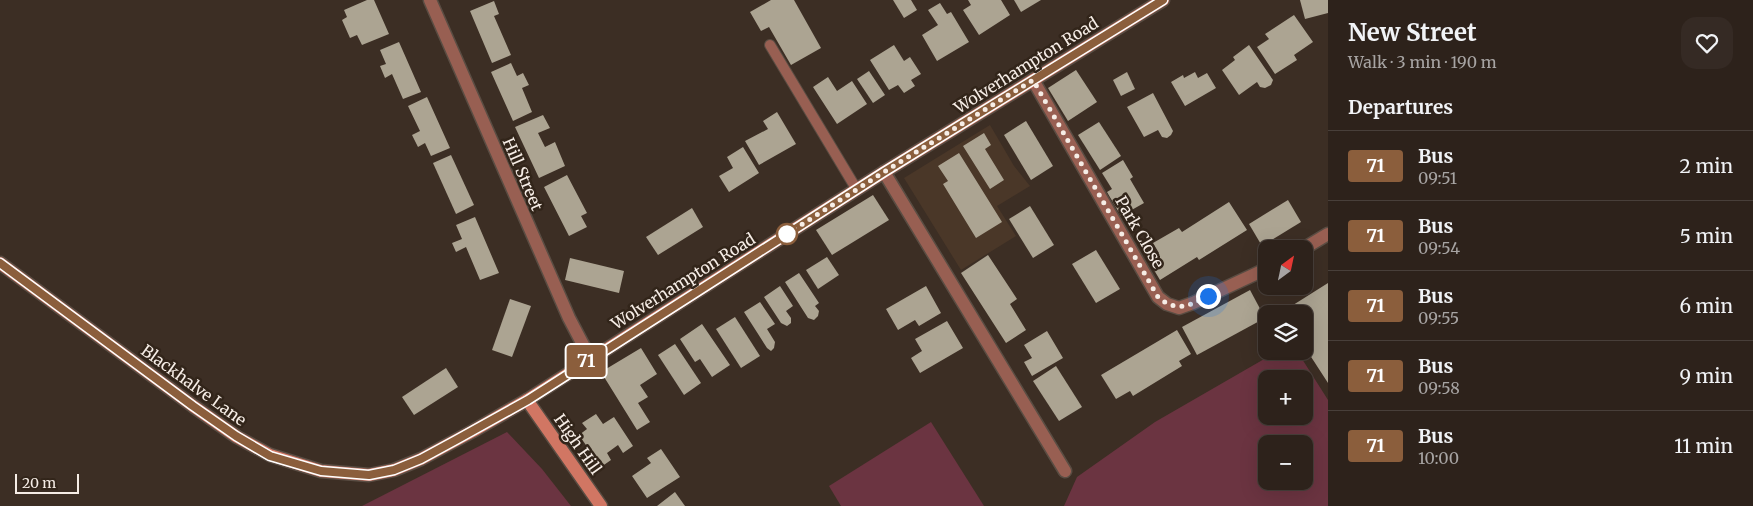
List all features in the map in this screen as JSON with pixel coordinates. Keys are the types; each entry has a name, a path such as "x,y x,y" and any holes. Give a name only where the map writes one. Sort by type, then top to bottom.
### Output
{"main road":[{"name":"Wolverhampton Road","path":"394,470 421,459 528,400 590,358 884,172 1163,0"},
{"name":"Blackhalve Lane","path":"0,263 193,406 236,436 270,456 321,471 369,475 394,470"},
{"name":"High Hill","path":"528,400 601,506"}],"street":[{"name":"Hill Street","path":"430,0 568,318 590,358"},
{"name":"Park Close","path":"1033,80 1158,297 1167,304 1178,308 1258,273"},
{"path":"884,172 1065,471"},
{"path":"1313,243 1328,234"}],"lane":[{"path":"770,45 857,190"}],"shaded area":[{"path":"990,125 1014,166 1030,186 997,206 1016,236 961,270 904,178"},
{"path":"1262,360 1303,360 1309,370 1258,370 1258,425 1313,425 1313,376 1328,400 1328,506 1064,506 1077,477 1155,422"},
{"path":"931,422 984,506 841,506 829,486"},
{"path":"507,432 542,469 571,506 362,506"}],"building":[{"path":"367,0 374,0 389,34 362,45 357,35 350,38 342,20 347,17 344,10"},
{"path":"771,0 794,0 821,48 791,65 769,27 761,31 750,12"},
{"path":"893,0 911,0 917,10 904,18"},
{"path":"968,0 1001,0 1010,15 979,35 963,10 971,5"},
{"path":"1014,0 1041,0 1021,12"},
{"path":"1300,0 1328,0 1328,13 1305,19"},
{"path":"494,1 499,14 494,16 511,55 492,63 470,11"},
{"path":"940,3 947,14 951,12 969,42 937,61 922,35 938,25 928,10"},
{"path":"1294,15 1313,42 1294,55 1297,60 1275,74 1257,47 1269,39 1265,34"},
{"path":"399,42 421,92 403,99 392,74 385,78 380,66 386,64 380,50"},
{"path":"894,45 904,61 910,57 921,74 911,80 915,86 904,93 898,85 889,90 870,60"},
{"path":"1249,45 1273,80 1271,85 1265,88 1260,87 1257,82 1239,95 1222,70 1235,60 1233,57"},
{"path":"511,63 517,76 523,73 529,85 522,88 532,112 513,121 491,72"},
{"path":"1076,70 1097,102 1068,121 1048,88"},
{"path":"869,71 885,95 873,103 857,79"},
{"path":"1127,72 1135,89 1121,96 1113,80"},
{"path":"1195,72 1198,78 1207,73 1216,88 1185,106 1171,82 1183,75 1184,78"},
{"path":"828,77 837,91 852,81 867,104 837,124 813,87"},
{"path":"1153,93 1173,131 1167,138 1162,137 1158,130 1144,137 1127,107"},
{"path":"427,97 450,148 431,156 425,143 418,147 412,135 420,131 408,106"},
{"path":"777,112 796,144 759,165 745,141 768,129 763,121"},
{"path":"543,115 550,128 538,133 545,147 555,142 565,166 539,178 515,127"},
{"path":"1026,121 1053,166 1031,180 1004,135"},
{"path":"1099,122 1121,156 1100,170 1078,135"},
{"path":"984,133 991,145 985,149 1004,180 990,189 963,146"},
{"path":"743,147 759,173 729,192 719,176 733,168 727,157"},
{"path":"959,153 1002,222 976,238 943,184 948,181 938,166"},
{"path":"451,155 474,205 456,214 433,163"},
{"path":"1123,160 1133,177 1130,179 1144,203 1121,216 1107,192 1112,189 1102,173"},
{"path":"567,175 587,213 581,216 587,227 569,236 544,187"},
{"path":"873,195 889,220 832,255 816,230"},
{"path":"1288,200 1301,222 1272,240 1258,240 1249,224"},
{"path":"1229,202 1247,230 1199,260 1197,257 1160,280 1148,260 1159,253 1153,243 1179,228 1182,232"},
{"path":"1030,206 1054,245 1033,258 1009,219"},
{"path":"692,208 703,227 658,255 646,237"},
{"path":"475,217 499,273 480,280 466,247 456,252 452,243 462,239 456,225"},
{"path":"1096,250 1120,289 1096,303 1072,264"},
{"path":"988,255 1017,299 1010,304 1026,330 1006,343 961,273"},
{"path":"827,257 839,275 818,289 806,270"},
{"path":"570,258 624,271 619,293 565,280"},
{"path":"799,273 819,303 815,306 819,311 818,316 814,320 808,318 785,282"},
{"path":"1328,283 1328,383 1313,360 1313,305 1293,305 1309,295 1313,295 1313,292"},
{"path":"780,286 793,306 786,311 791,318 791,323 787,326 781,323 764,297"},
{"path":"926,286 941,313 919,326 915,320 898,330 886,309"},
{"path":"1250,290 1258,305 1258,322 1197,355 1182,327"},
{"path":"510,299 531,306 512,357 492,350"},
{"path":"760,302 775,324 767,329 775,342 774,348 771,351 767,348 744,312"},
{"path":"735,317 760,356 741,368 716,329"},
{"path":"947,321 963,348 920,373 911,358 922,351 915,339"},
{"path":"702,324 730,365 712,377 700,359 695,362 680,339"},
{"path":"1177,330 1191,354 1179,361 1182,366 1133,396 1130,391 1116,399 1101,375"},
{"path":"1047,331 1063,358 1032,376 1024,362 1032,358 1024,345"},
{"path":"675,344 701,383 684,395 658,355"},
{"path":"641,348 657,374 640,385 648,397 638,403 650,422 637,430 601,372"},
{"path":"1056,366 1082,407 1059,421 1033,381"},
{"path":"446,368 458,387 414,415 402,397"},
{"path":"596,414 603,424 614,417 633,446 623,453 618,445 607,453 611,460 601,467 579,435 587,429 582,423"},
{"path":"661,449 680,477 647,498 632,476 651,463 647,458"},
{"path":"675,492 685,506 657,506"}],"bus line":[{"name":"71","path":"0,263 193,406 236,436 270,456 321,471 369,475 394,470 421,459 528,400 590,358 884,172 1163,0"}],"route":[{"path":"787,234 1033,80 1158,297 1167,304 1178,308 1208,296"}]}
